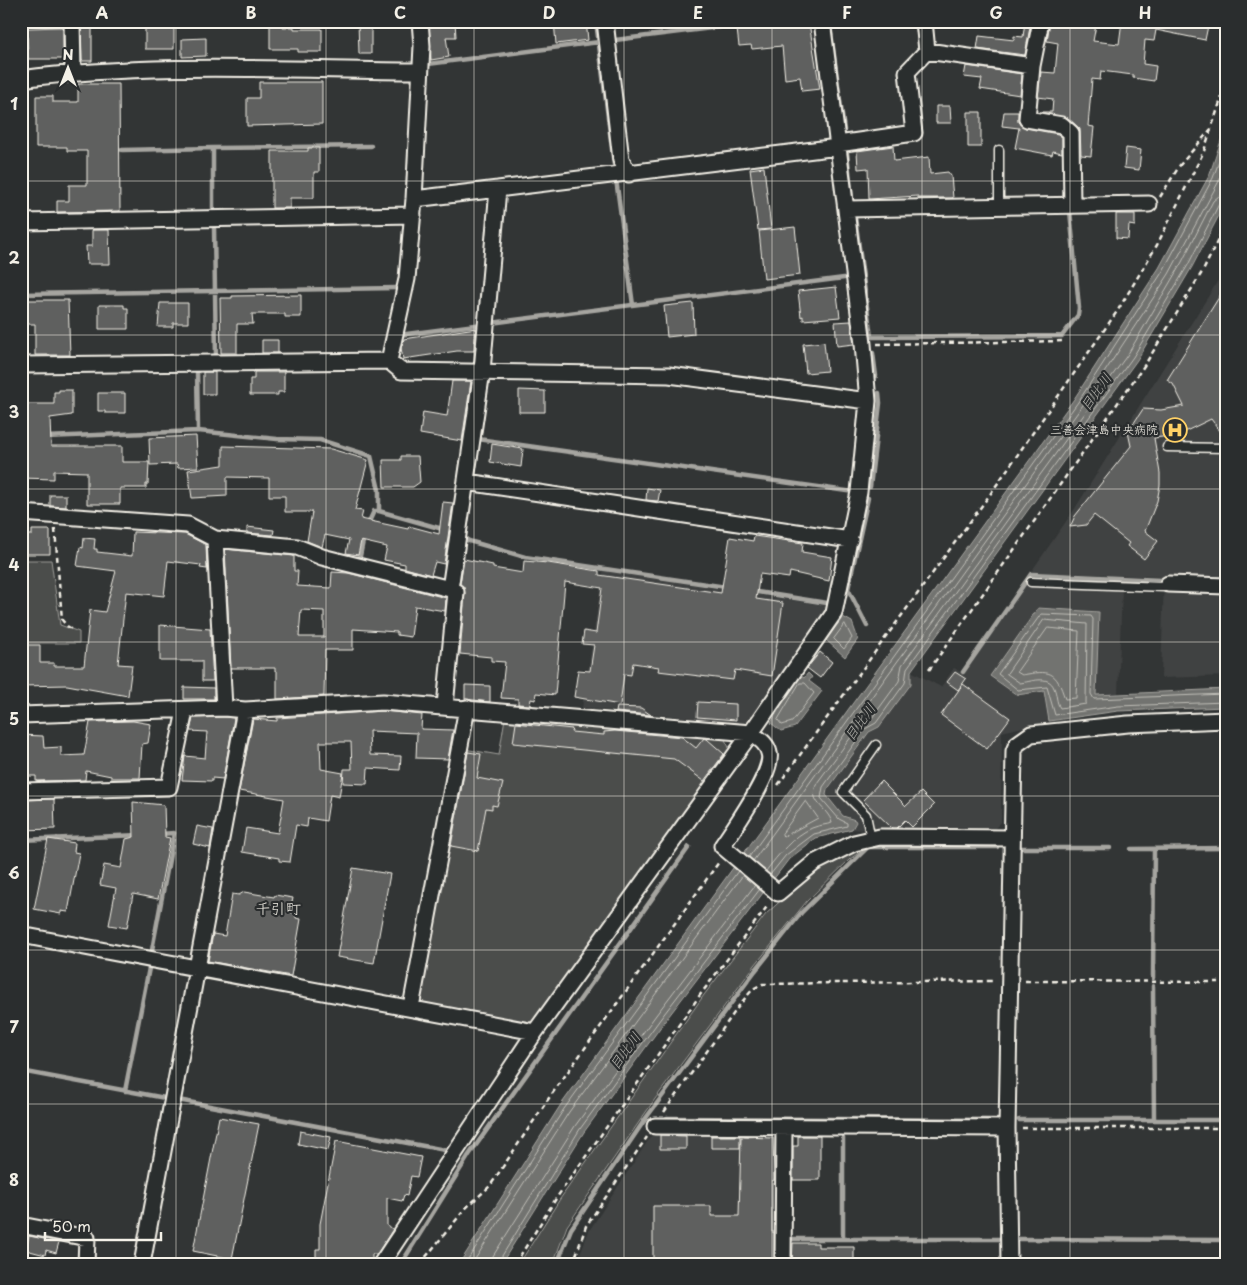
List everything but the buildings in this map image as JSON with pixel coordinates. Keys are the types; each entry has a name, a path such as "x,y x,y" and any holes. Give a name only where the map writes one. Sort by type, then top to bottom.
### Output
{"street":[{"path":"72,21 73,72"},
{"path":"389,361 407,279 413,215 419,71 422,46 420,21"},
{"path":"605,21 621,160 629,174"},
{"path":"381,1264 535,1032 751,733 834,613 859,492 868,401 863,344 822,21"},
{"path":"414,199 620,173 629,174 838,146 914,133 907,72 927,51 924,21"},
{"path":"1041,21 1032,66 1027,119 1062,126 1071,133 1072,205"},
{"path":"927,51 1032,66"},
{"path":"21,78 73,72 187,69 419,71"},
{"path":"450,589 482,371 498,189"},
{"path":"846,208 1149,204"},
{"path":"21,222 413,215"},
{"path":"21,365 389,361 401,371 669,375 868,401"},
{"path":"467,482 850,540"},
{"path":"21,513 188,525 215,539 297,547 322,557 450,589 456,592 445,706"},
{"path":"215,539 224,708"},
{"path":"1168,584 1226,586"},
{"path":"21,715 224,708 245,710 383,702 751,733 765,743 770,755 768,767 743,817 722,846 777,892 814,863 854,843 880,837 1011,838"},
{"path":"411,1007 467,708"},
{"path":"21,791 169,787 185,710"},
{"path":"142,1264 245,710"},
{"path":"1009,1264 1007,1128 1014,750 1018,744 1031,734 1136,723 1226,720"},
{"path":"21,935 411,1007 535,1032"},
{"path":"655,1126 1007,1128"},
{"path":"783,1264 784,1127"},
{"path":"21,1225 87,1238 86,1264"}],"lane":[{"path":"999,150 1000,206"},
{"path":"1167,446 1226,448"},
{"path":"1031,582 1165,586 1168,584"},
{"path":"871,840 866,816 844,792 876,745"}],"path":[{"path":"774,790 991,493 1118,310 1157,245 1204,150 1226,85"},
{"path":"1149,204 1156,202 1180,165 1210,129"},
{"path":"929,670 1146,363 1204,269 1226,224"},
{"path":"863,344 1066,341"},
{"path":"54,515 62,620 73,630"},
{"path":"420,1264 466,1208 490,1186 549,1098 729,853"},
{"path":"515,1264 557,1197 694,1004 777,892"},
{"path":"573,1264 586,1226 741,1004 753,989 762,984 1009,980 1226,982"},
{"path":"1007,1128 1226,1128"}],"shaded area":[{"name":"三善会津島中央病院","path":"1226,268 1226,676 1161,678 1164,577 1031,572 1074,510"},
{"path":"21,560 51,560 60,625 79,632 79,643 21,643"},
{"path":"603,571 829,606 828,614 752,720 745,723 582,708"},
{"path":"1032,576 1157,581 1157,591 1122,590 1118,694 1096,695 1098,612 1038,608 990,676 1017,695 1044,690 1049,721 1002,732 1001,822 994,829 887,832 852,829 856,823 855,820 843,816 825,795 869,732 879,727 911,671 941,687 954,668 964,674"},
{"path":"505,718 724,738 731,751 536,1020 528,1023 421,1003 418,998 464,749 499,755"},
{"path":"864,845 866,848 850,859 807,901 755,965 655,1099 567,1226 553,1264 519,1264 560,1199 704,995 766,914 816,869"},
{"path":"665,1131 777,1131 777,1264 576,1264 589,1231 653,1133"}],"water":[{"name":"目比川","path":"1226,126 1226,202 1192,267 1137,360 911,671 911,684 879,727 869,732 827,790 826,795 843,816 855,820 856,822 852,829 816,838 789,859 665,1021 584,1132 501,1264 459,1264 560,1106 1074,399 1159,268 1209,176"},
{"path":"1038,608 1099,612 1096,695 1226,689 1226,707 1118,711 1049,721 1044,691 1017,695 990,676"},
{"path":"843,617 852,622 858,639 845,657 826,640"},
{"path":"808,673 812,677 809,681 822,691 795,727 781,731 771,723 799,674 804,678"}],"waterway":[{"path":"596,21 614,165"},
{"path":"615,40 768,21"},
{"path":"830,25 844,130"},
{"path":"428,64 599,42"},
{"path":"213,148 371,146"},
{"path":"122,150 213,148 213,215"},
{"path":"847,153 852,199"},
{"path":"616,179 633,305"},
{"path":"855,217 871,337 1062,336 1078,315 1079,308 1070,210"},
{"path":"213,357 216,357 214,227"},
{"path":"491,323 844,278"},
{"path":"21,294 397,288"},
{"path":"399,335 483,324"},
{"path":"873,353 876,376"},
{"path":"45,437 198,431 197,370"},
{"path":"870,487 880,403 879,393"},
{"path":"198,431 277,439 320,440 371,456 379,490 379,511 453,532"},
{"path":"478,439 854,492"},
{"path":"867,626 848,589 868,498"},
{"path":"367,526 374,511 379,511"},
{"path":"359,561 364,536"},
{"path":"463,537 469,541 525,557 726,587"},
{"path":"963,672 1031,574 1161,580"},
{"path":"751,591 827,603"},
{"path":"152,950 174,833 160,834"},
{"path":"21,840 140,835"},
{"path":"401,1264 469,1155 689,847"},
{"path":"557,1264 571,1229 646,1118 755,971 801,913 868,847 997,847"},
{"path":"1020,848 1110,848"},
{"path":"1131,849 1226,848"},
{"path":"1153,978 1154,849"},
{"path":"125,1091 149,968"},
{"path":"1153,986 1154,1120"},
{"path":"21,1071 165,1098"},
{"path":"178,1100 445,1150"},
{"path":"667,1118 1001,1120"},
{"path":"1019,1120 1226,1120"},
{"path":"843,1138 843,1239"},
{"path":"790,1239 1000,1239"},
{"path":"1019,1239 1226,1240"}],"place":[{"name":"三善会津島中央病院","path":"1175,430"}],"district":[{"name":"千引町","path":"278,909"}]}
